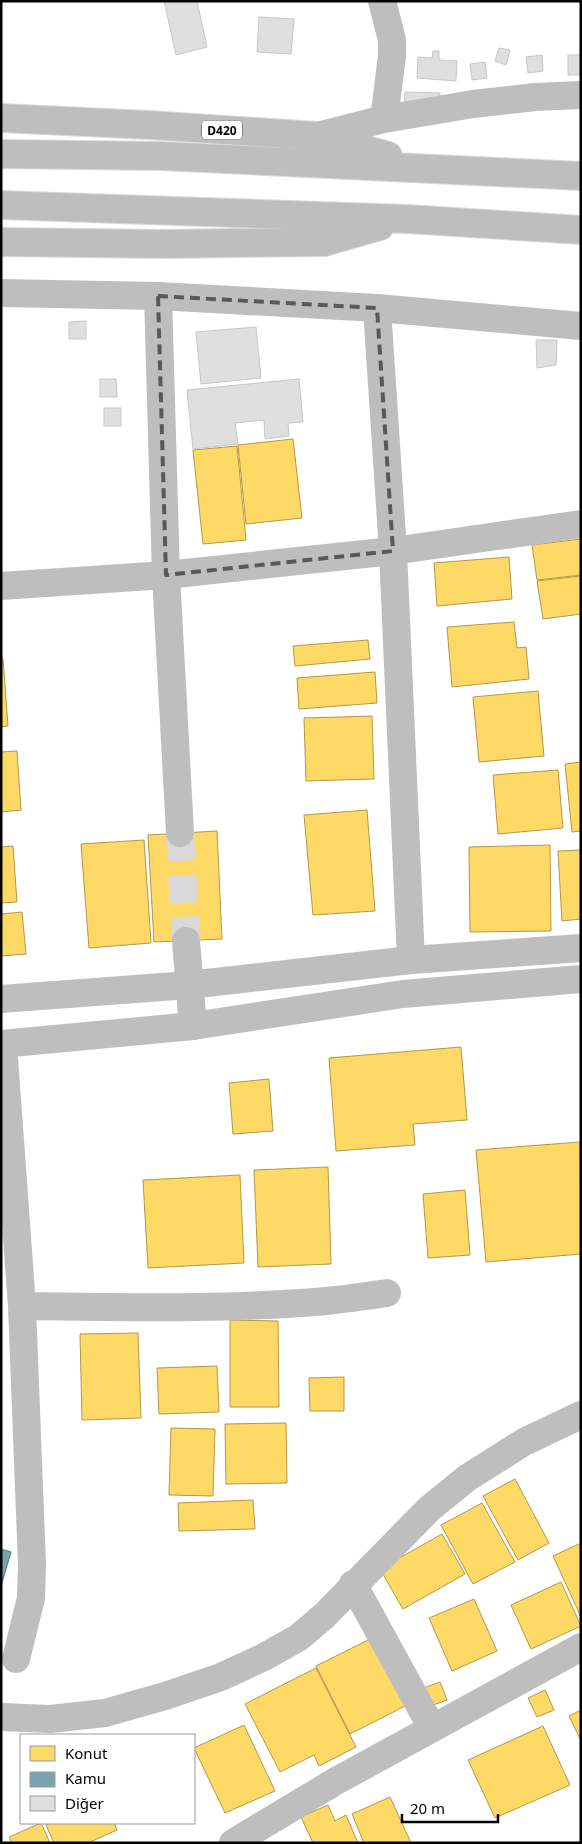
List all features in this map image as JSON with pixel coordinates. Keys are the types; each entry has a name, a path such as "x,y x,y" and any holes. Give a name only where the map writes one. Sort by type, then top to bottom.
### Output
{"main road":[{"path":"382,1 388,20 392,48 384,119"},
{"path":"317,136 384,119 473,104 535,97 581,95"},
{"name":"D420","path":"1,118 317,136 438,169 581,176"},
{"path":"1,154 161,156 438,169"},
{"path":"1,205 407,219 581,230"},
{"path":"1,242 162,244 324,242 407,219"},
{"path":"1,294 158,296 377,308 581,326"},
{"path":"158,296 166,575 180,833"},
{"path":"377,308 392,551 411,960"},
{"path":"1,586 166,575 392,551 581,524"},
{"path":"186,941 193,1026"},
{"path":"1,999 189,985 411,960 581,948"},
{"path":"16,1659 31,1598 32,1565 22,1306 2,1044 193,1026 403,994 581,979"},
{"path":"22,1306 167,1307 255,1305 326,1301 387,1293"},
{"path":"1,1717 50,1719 105,1713 165,1696 221,1677 264,1657 298,1638 324,1616 353,1584 429,1509 467,1478 524,1442 581,1414"},
{"path":"353,1584 432,1728"},
{"path":"233,1843 336,1781 581,1647"}],"highlighted area":[{"path":"158,296 377,308 393,551 166,575"}],"building: Konut":[{"path":"293,439 302,518 246,524 238,445"},
{"path":"237,446 246,540 203,544 193,450"},
{"path":"581,539 581,575 537,580 532,545"},
{"path":"509,557 512,599 437,606 434,563"},
{"path":"581,576 581,614 543,619 537,581"},
{"path":"514,622 517,648 526,647 529,679 452,687 447,627"},
{"path":"368,640 370,659 295,666 293,646"},
{"path":"1,659 3,659 8,726 1,727"},
{"path":"375,672 377,703 299,709 297,678"},
{"path":"538,691 544,756 479,762 473,697"},
{"path":"372,716 374,779 306,781 304,718"},
{"path":"17,751 21,810 1,812 1,752"},
{"path":"581,762 581,831 572,832 565,764"},
{"path":"558,770 563,828 498,834 493,775"},
{"path":"367,810 375,911 313,915 304,815"},
{"path":"217,831 222,939 154,942 148,835"},
{"path":"144,840 151,943 89,948 81,844"},
{"path":"550,845 551,931 470,932 469,847"},
{"path":"13,846 17,902 1,903 1,847"},
{"path":"581,850 581,919 562,921 558,851"},
{"path":"22,912 26,954 1,956 1,914"},
{"path":"461,1047 467,1120 413,1124 415,1145 336,1151 329,1058"},
{"path":"269,1079 273,1131 233,1134 229,1083"},
{"path":"580,1142 581,1254 486,1262 476,1150"},
{"path":"328,1167 331,1264 258,1267 254,1170"},
{"path":"240,1175 244,1263 148,1268 143,1180"},
{"path":"465,1190 470,1255 428,1258 423,1194"},
{"path":"230,1320 278,1321 279,1407 230,1407"},
{"path":"138,1333 141,1418 82,1420 80,1334"},
{"path":"217,1366 219,1412 159,1414 157,1368"},
{"path":"344,1377 344,1411 310,1411 309,1378"},
{"path":"286,1423 287,1483 226,1484 225,1424"},
{"path":"171,1428 215,1429 213,1496 169,1495"},
{"path":"515,1479 549,1543 518,1560 483,1496"},
{"path":"253,1500 255,1529 179,1531 178,1503"},
{"path":"482,1503 515,1562 473,1584 441,1525"},
{"path":"442,1534 465,1574 403,1609 380,1569"},
{"path":"581,1543 581,1617 553,1556"},
{"path":"561,1582 581,1626 531,1649 511,1605"},
{"path":"474,1599 497,1651 452,1671 429,1618"},
{"path":"376,1636 411,1703 350,1734 316,1666"},
{"path":"316,1668 356,1747 319,1766 314,1755 280,1772 245,1704"},
{"path":"440,1682 447,1700 428,1707 421,1689"},
{"path":"545,1690 554,1710 537,1717 528,1698"},
{"path":"581,1710 581,1741 569,1716"},
{"path":"244,1725 275,1791 225,1813 195,1748"},
{"path":"543,1726 570,1785 495,1818 468,1760"},
{"path":"390,1797 411,1843 364,1843 352,1814"},
{"path":"328,1805 335,1821 346,1815 358,1843 313,1843 301,1817"},
{"path":"41,1824 50,1843 12,1843 9,1837"},
{"path":"114,1824 117,1830 88,1843 54,1843 46,1825"}],"building: Kamu":[{"path":"1,1549 11,1552 1,1586"}],"building: Diğer":[{"path":"164,1 197,1 207,47 176,55"},
{"path":"259,17 294,19 291,54 257,52"},
{"path":"499,48 510,50 506,65 495,61"},
{"path":"433,51 439,51 439,60 457,61 456,81 417,78 418,57 432,58"},
{"path":"542,55 543,71 528,73 526,57"},
{"path":"568,55 581,55 581,75 568,75"},
{"path":"485,62 487,78 472,80 470,64"},
{"path":"405,92 440,93 439,102 404,108"},
{"path":"86,321 86,339 69,339 69,322"},
{"path":"256,327 261,378 201,384 196,332"},
{"path":"536,340 557,340 556,365 537,368"},
{"path":"100,379 116,379 117,397 100,397"},
{"path":"299,379 303,422 288,423 289,436 265,439 264,420 235,423 238,444 193,449 187,390"},
{"path":"104,408 121,408 121,426 104,426"}],"tunnel":[{"path":"180,833 186,941"}]}
